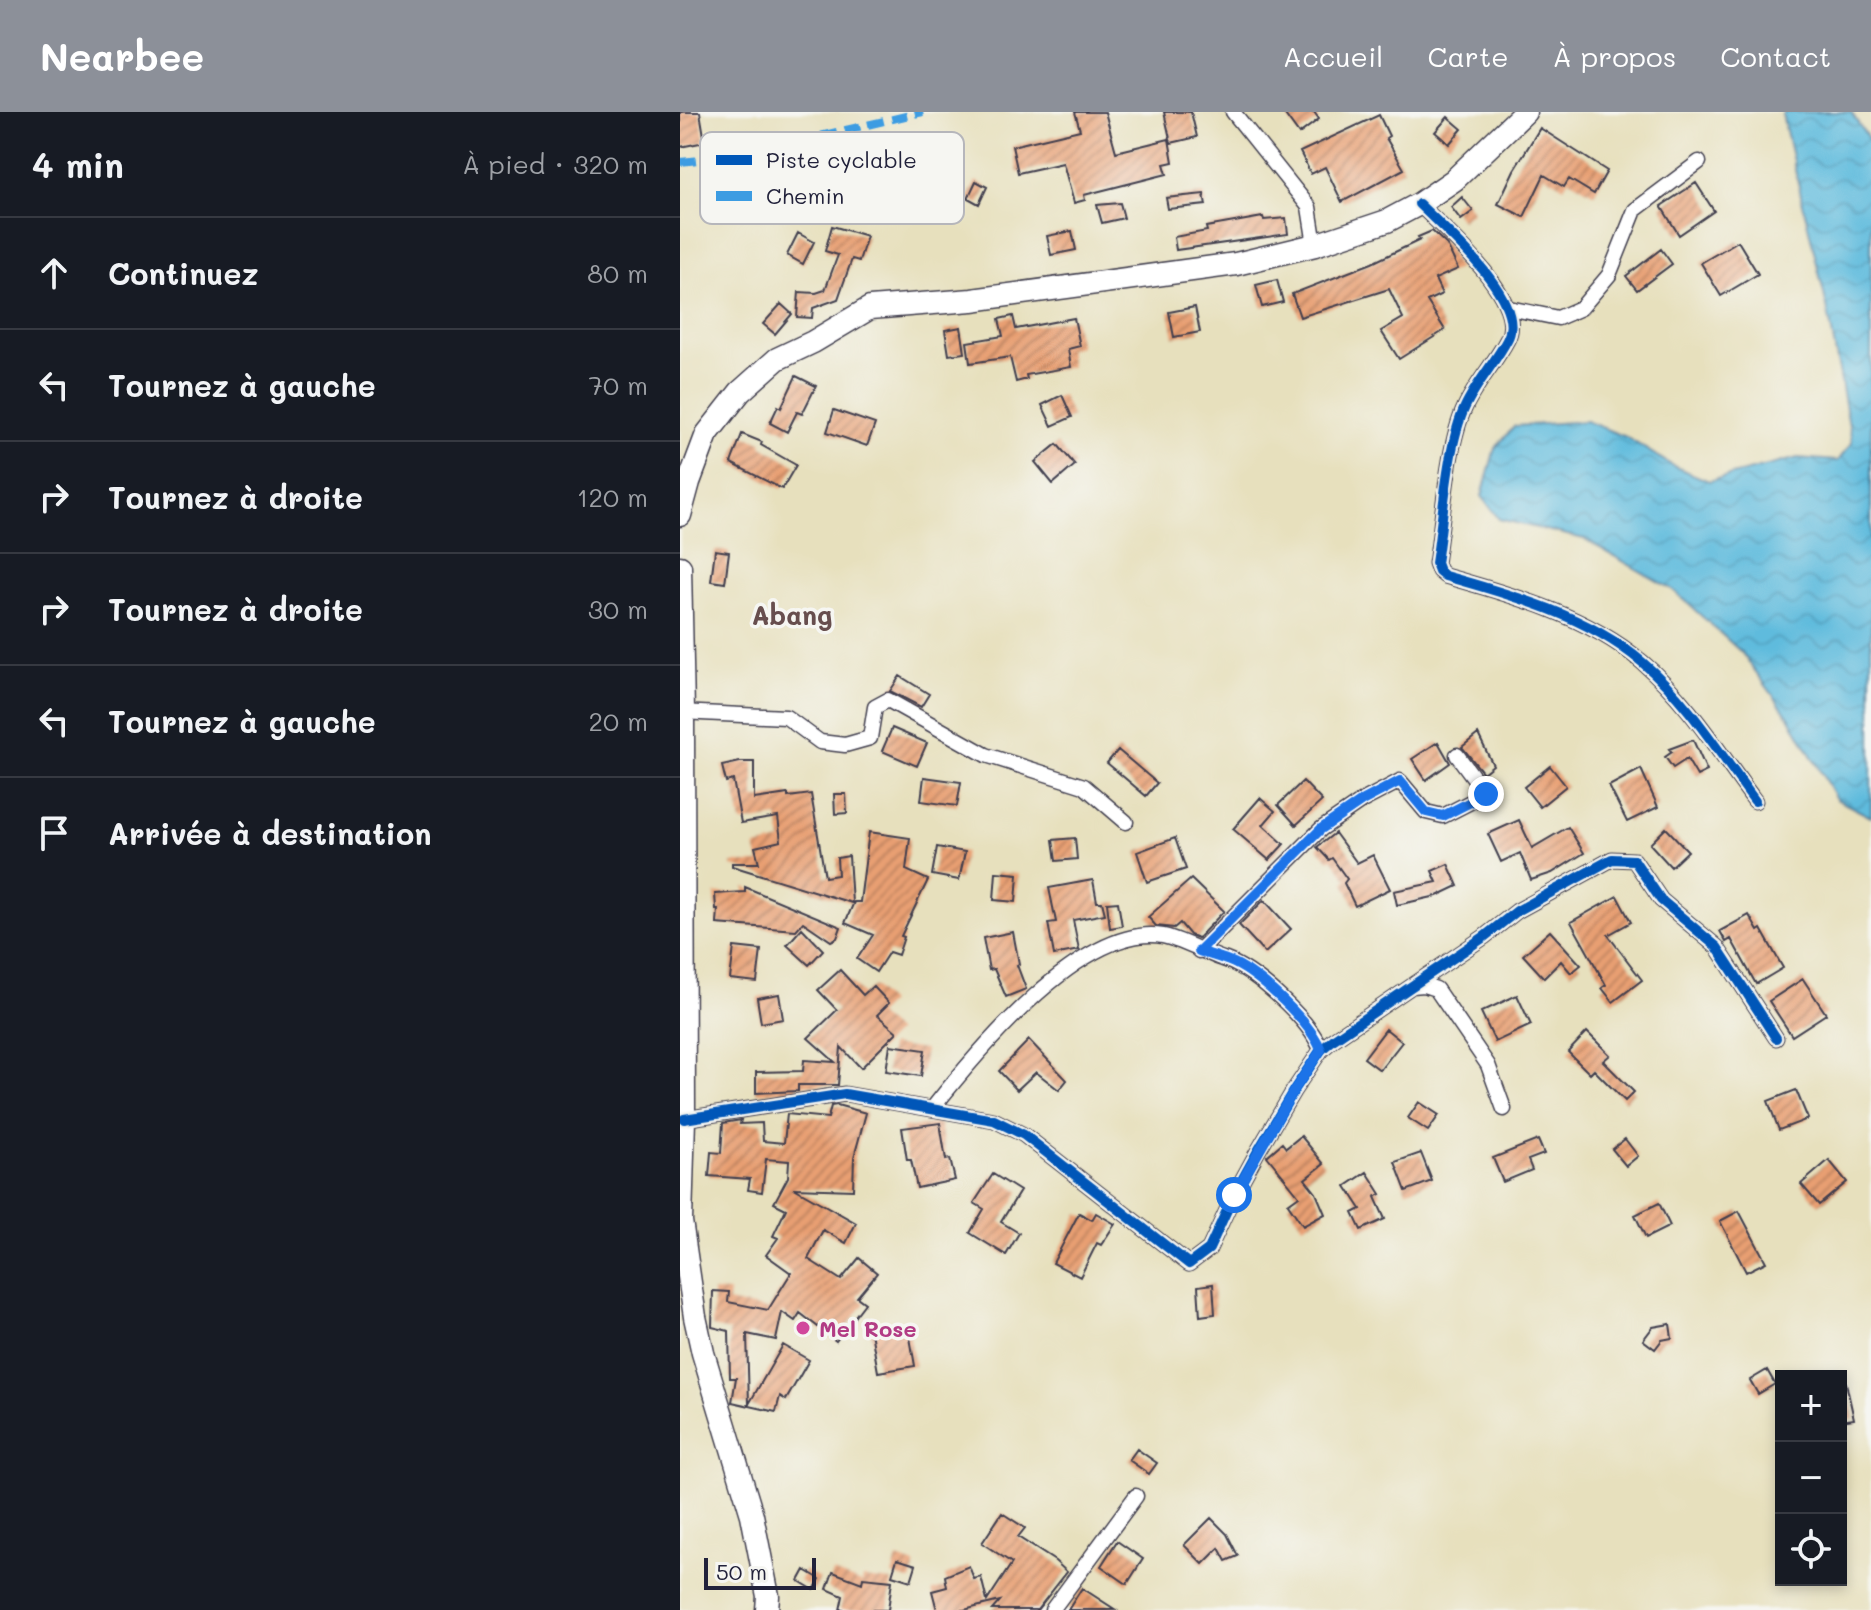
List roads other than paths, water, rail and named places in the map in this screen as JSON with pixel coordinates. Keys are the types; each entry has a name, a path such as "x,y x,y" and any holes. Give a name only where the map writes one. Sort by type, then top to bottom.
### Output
{"main road":[{"path":"680,515 707,434 740,392 777,359 813,342 870,308 972,300 1236,264 1315,245 1387,221 1419,204 1454,180 1525,112"},
{"path":"680,567 681,1221 695,1317 709,1378 752,1515 768,1596 767,1610"}],"street":[{"path":"1233,112 1309,207 1315,245"},
{"path":"1509,308 1558,318 1581,308 1609,275 1635,210 1699,162"},
{"path":"1419,204 1488,275 1509,308 1512,326 1508,340 1464,409 1453,449 1436,563 1439,571 1445,576 1500,592 1581,623 1641,661 1684,704 1755,801"},
{"path":"682,712 786,717 820,742 845,745 870,738 875,707 888,700 986,755 1084,786 1126,822"},
{"path":"1199,951 1321,829 1362,801 1400,781 1426,812 1443,816 1486,794 1457,755"},
{"path":"682,1108 845,1094 994,1120 1024,1135 1189,1264 1209,1249 1246,1173 1321,1050 1517,911 1612,859 1623,858 1634,860 1661,900 1717,947 1776,1038"},
{"path":"932,1109 1048,983 1093,951 1124,939 1163,936 1234,963 1267,985 1317,1038 1321,1050"},
{"path":"1411,986 1424,985 1436,989 1488,1065 1504,1109"},
{"path":"1052,1610 1136,1496"}],"water":[{"path":"1784,112 1851,112 1871,143 1871,817 1836,799 1790,718 1741,652 1673,590 1584,539 1499,519 1482,496 1495,448 1515,426 1586,421 1626,437 1673,466 1709,481 1798,458 1838,461 1852,442 1828,311"}],"place":[{"name":"Mel Rose","path":"803,1328"}],"district":[{"name":"Abang","path":"792,615"}]}
